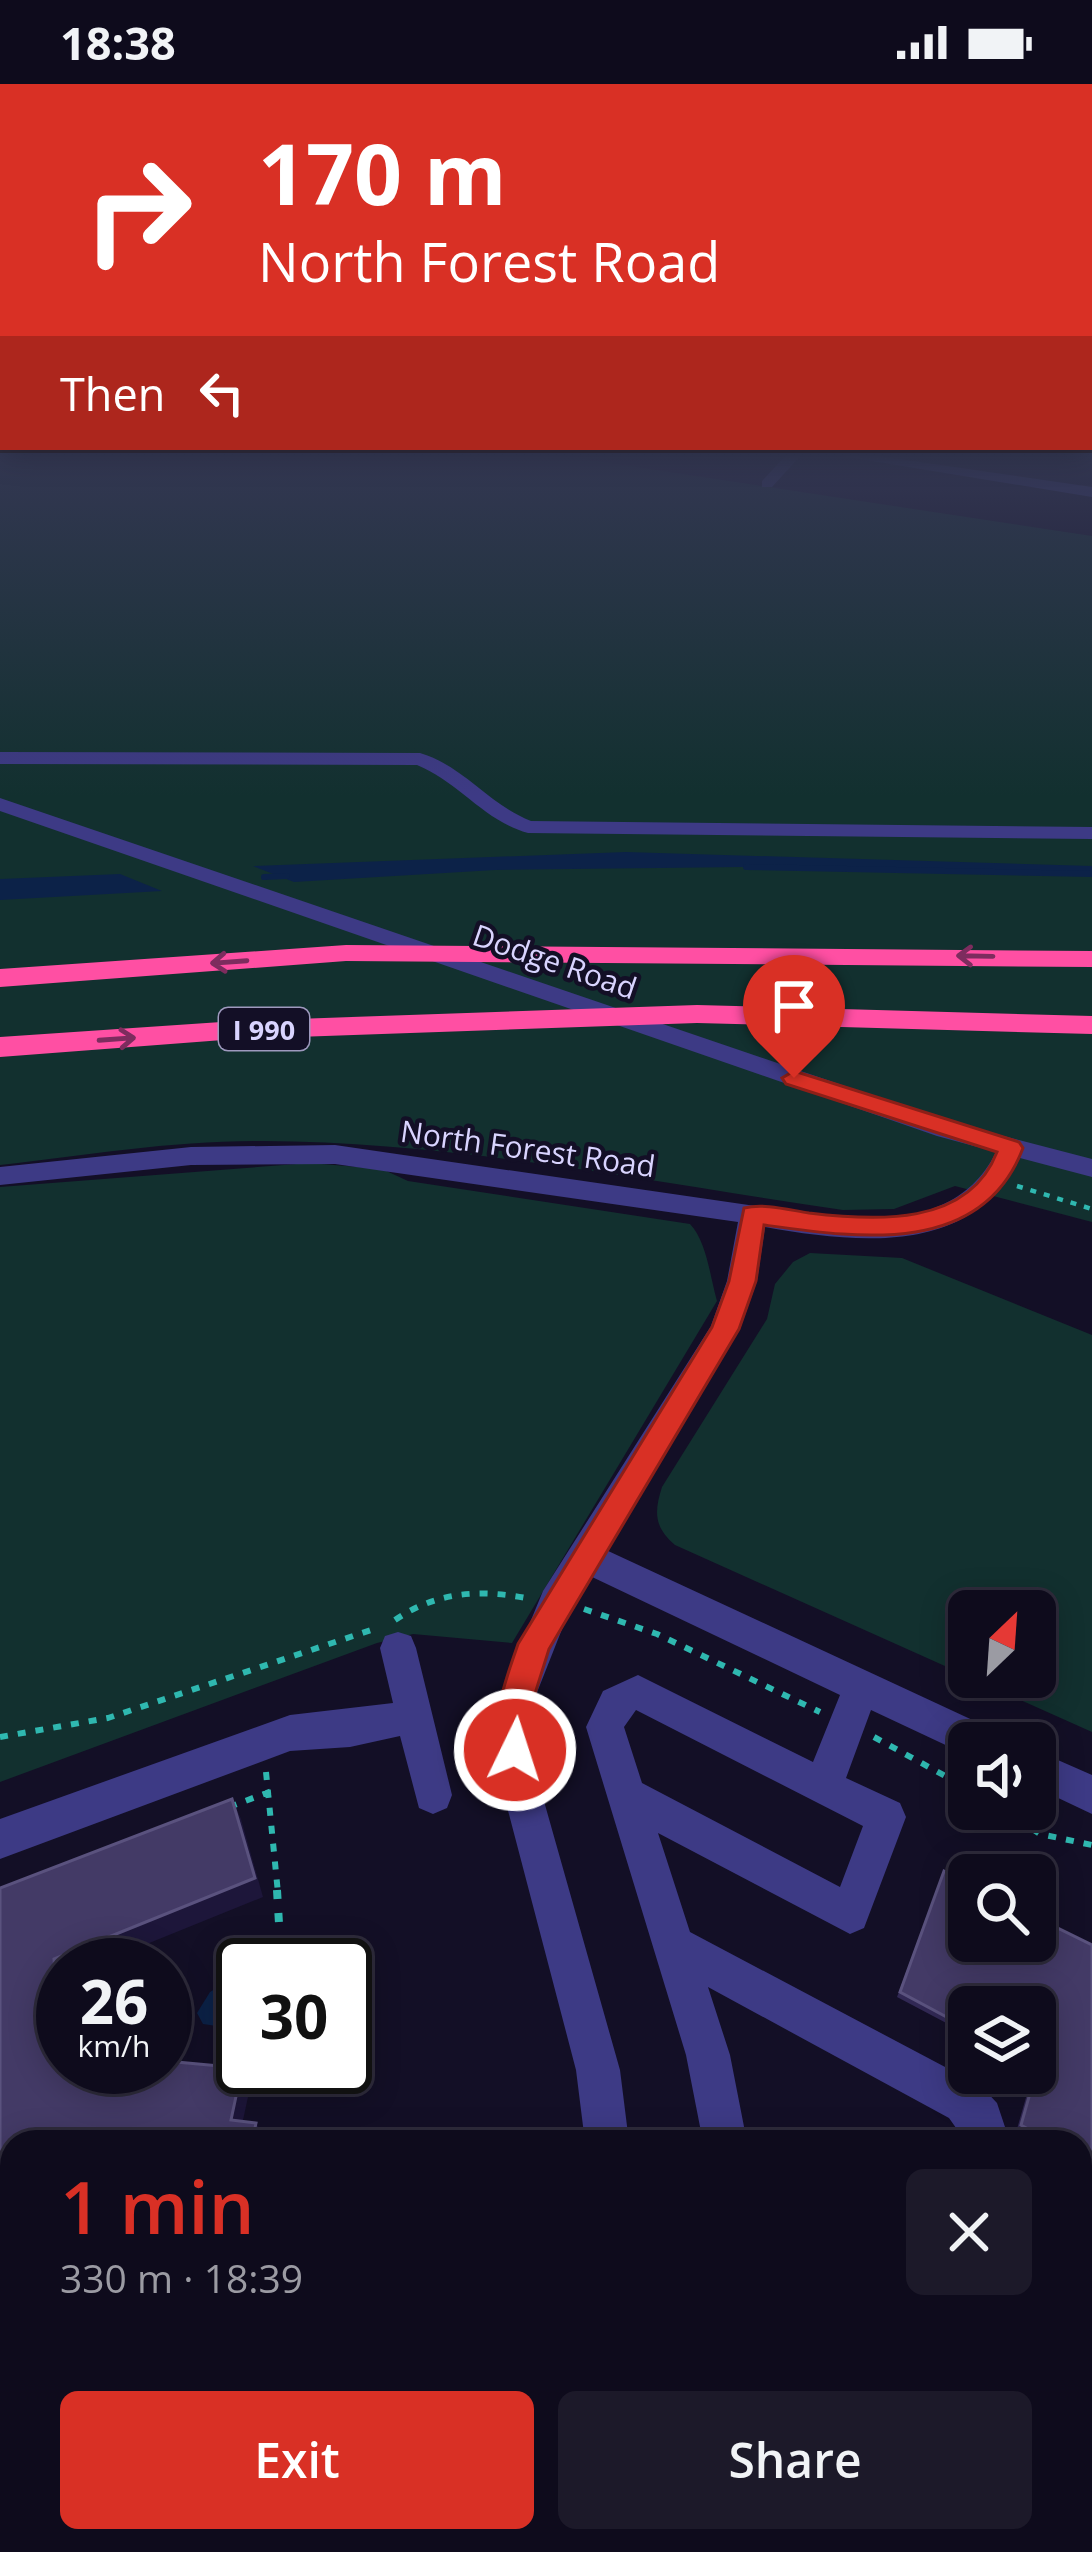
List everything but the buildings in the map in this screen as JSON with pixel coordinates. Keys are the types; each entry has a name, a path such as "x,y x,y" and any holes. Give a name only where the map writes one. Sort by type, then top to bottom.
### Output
{"highway":[{"path":"0,978 346,953 1092,959"},
{"name":"I 990","path":"0,1047 527,1017 697,1014 1092,1025"}],"street":[{"path":"0,758 420,759 448,770 502,816 528,827 1092,833"},
{"name":"Dodge Road","path":"0,804 1011,1148 1092,1168"},
{"path":"996,1180 1011,1148"},
{"name":"North Forest Road","path":"0,1176 189,1156 314,1153 854,1228 906,1227 956,1211 996,1180"},
{"path":"606,2130 598,2070 527,1817 514,1736 516,1700 534,1644 725,1329 742,1281 753,1215"},
{"path":"585,1557 854,1706 948,1733"},
{"path":"398,1648 433,1795"},
{"path":"627,1796 850,1914 886,1817 638,1692 623,1695 613,1705 605,1727 708,2055 723,2130"},
{"path":"823,1787 854,1706"},
{"path":"0,1839 290,1733 350,1730 414,1716"},
{"path":"1056,1778 1092,1795"},
{"path":"674,1946 965,2102 984,2130"}],"path":[{"path":"996,1180 1092,1209"},
{"path":"0,1736 108,1718 390,1624 417,1603 458,1592 534,1600"},
{"path":"577,1608 854,1706 948,1774"},
{"path":"263,1764 272,1791 280,1938"},
{"path":"209,1815 272,1791"},
{"path":"1034,1830 1092,1844"}],"green space":[{"path":"0,567 1092,567 1092,1222 955,1186 894,1209 843,1210 554,1165 336,1143 197,1143 0,1165"},
{"path":"310,1163 382,1169 408,1181 690,1224 704,1250 717,1301 512,1643 413,1634 377,1643 0,1782 0,1187"},
{"path":"810,1253 902,1258 1092,1335 1092,1732 1016,1698 1056,1698 1056,1590 948,1590 948,1668 675,1545 663,1532 657,1512 662,1487 767,1319 775,1284 793,1262"}],"water":[{"path":"626,852 1092,866 1092,874 743,867 495,870 294,882 253,866"},
{"path":"120,874 162,891 0,900 0,879"},
{"path":"216,1988 216,2026 203,2024 197,2013"}],"waterway":[{"path":"746,867 1092,874"},
{"path":"264,877 287,876"}],"route":[{"path":"515,1750 516,1700 534,1644 555,1602 734,1312 753,1215 854,1228 917,1224 956,1211 982,1195 1001,1172 1011,1148 794,1078"}]}
